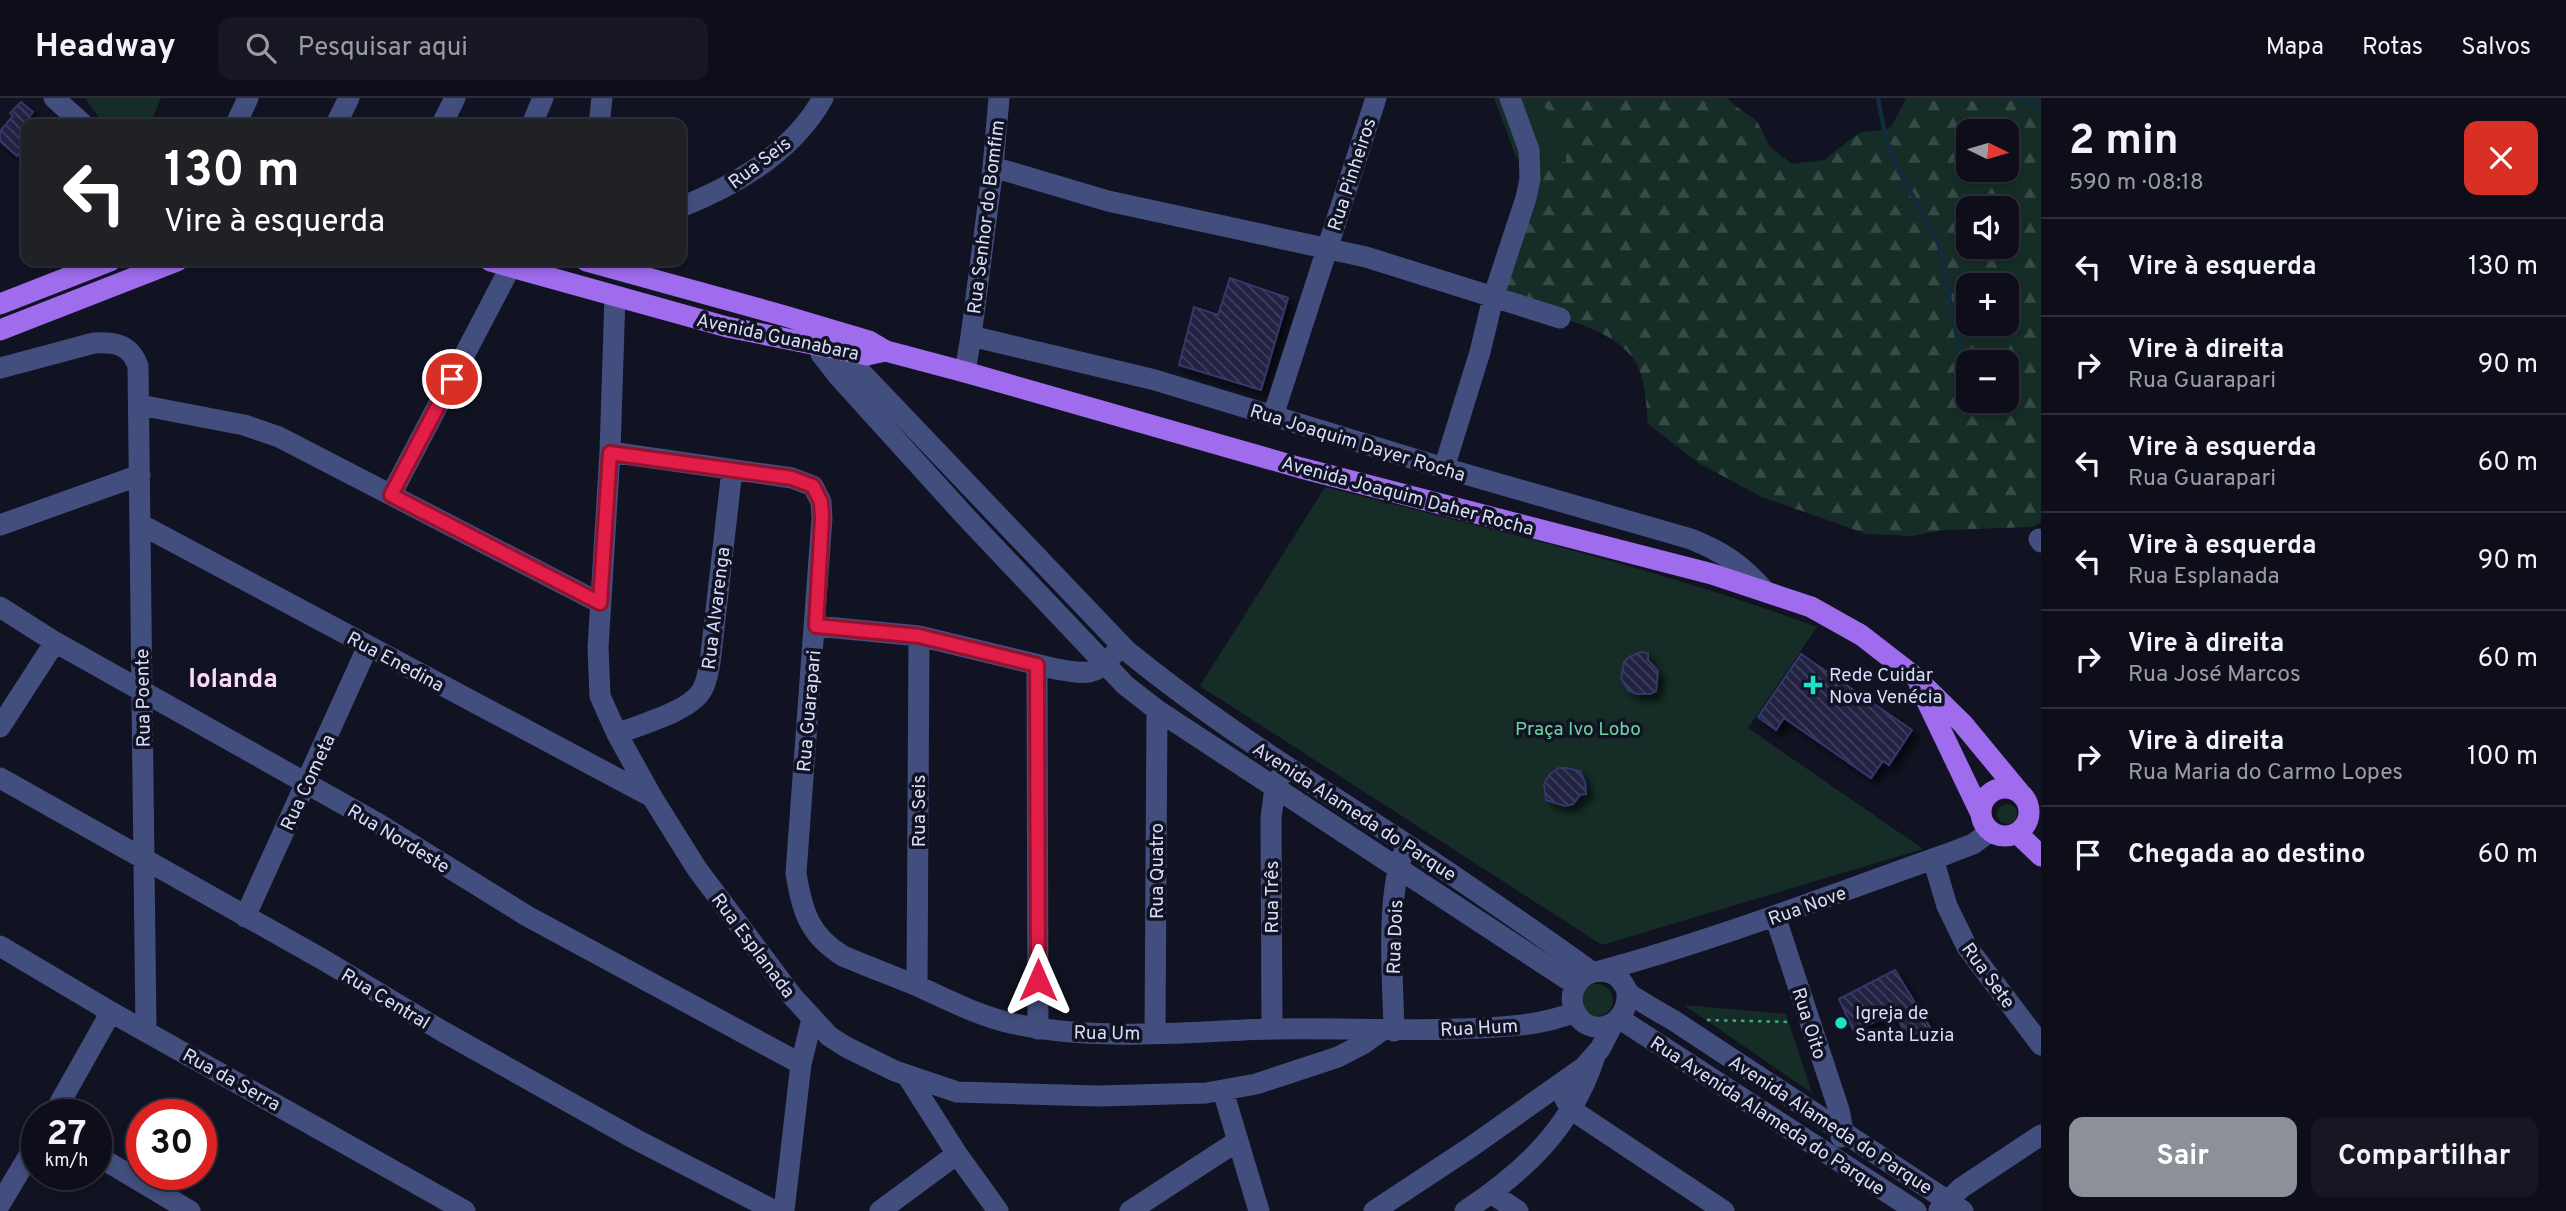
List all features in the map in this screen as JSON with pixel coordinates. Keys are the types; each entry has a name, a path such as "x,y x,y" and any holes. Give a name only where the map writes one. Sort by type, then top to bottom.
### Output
{"main road":[{"path":"0,304 97,266"},
{"path":"0,330 164,266"},
{"name":"Avenida Guanabara","path":"511,266 727,327 817,336"},
{"name":"Avenida Guanabara","path":"601,266 846,343 867,355 886,351"},
{"name":"Avenida Joaquim Daher Rocha","path":"886,351 1301,468 1764,590 1811,607 1861,635 1914,676 1955,716 2030,813 2041,856"},
{"name":"Avenida Joaquim Daher Rocha","path":"1914,676 1985,822"},
{"path":"2013,789 2030,813 2001,836 1985,822 1985,799 1997,790 2013,789"}],"street":[{"path":"54,98 77,119"},
{"path":"238,119 248,98"},
{"path":"338,119 349,98"},
{"path":"444,119 455,98"},
{"path":"534,119 543,98"},
{"path":"600,119 602,98"},
{"name":"Rua Seis","path":"686,205 712,195 763,164 793,137 824,98"},
{"name":"Rua Senhor do Bomfim","path":"971,336 993,167 999,98"},
{"name":"Rua Pinheiros","path":"1273,416 1376,98"},
{"path":"1444,468 1480,352 1493,298 1527,198 1530,179 1529,149 1510,98"},
{"path":"993,167 1108,201 1366,257 1560,318"},
{"path":"391,495 511,266"},
{"name":"Rua Esplanada","path":"615,296 610,453 600,603 600,696 617,734 652,797 697,869 812,1019 846,1047 908,1077 957,1092 1014,1095 1099,1096 1223,1091 1268,1081 1339,1057 1387,1031"},
{"name":"Avenida Alameda do Parque","path":"817,336 827,362 874,416 1125,685 1157,709 1398,867 1589,976 1618,977 1625,988 1843,1131 1950,1208"},
{"path":"965,372 971,336"},
{"name":"Rua Joaquim Dayer Rocha","path":"971,336 1155,380 1444,468 1691,539 1717,549 1735,561 1764,590"},
{"name":"Rua Poente","path":"0,368 94,343 109,342 118,343 130,351 138,366 145,1030"},
{"name":"Avenida Alameda do Parque","path":"846,343 858,369 1121,645 1158,677 1284,766 1405,844 1589,976"},
{"path":"140,405 244,425 279,437 600,603"},
{"name":"Rua Guarapari","path":"610,453 792,478 813,486 818,495 822,518 816,626 796,850"},
{"name":"Rua Alvarenga","path":"617,734 681,707 695,699 703,690 711,651 732,470"},
{"path":"0,525 140,475"},
{"name":"Rua Enedina","path":"140,524 652,797"},
{"name":"Rua Nordeste","path":"0,607 142,692 377,823 527,916 801,1064"},
{"path":"816,626 919,636 1037,665 1090,672 1106,665 1121,645"},
{"name":"Rua Seis","path":"917,986 919,636"},
{"path":"0,727 55,642"},
{"name":"Rua Cometa","path":"245,917 368,646"},
{"path":"1037,665 1038,1029"},
{"name":"Rua Quatro","path":"1155,1033 1157,709"},
{"name":"Rua Três","path":"1272,1029 1271,818 1275,787 1284,766"},
{"name":"Rua Central","path":"0,778 623,1132 775,1211"},
{"name":"Rua Nove","path":"1655,957 1933,859 1957,849 1966,836 1985,822"},
{"name":"Rua Dois","path":"1387,1031 1398,867 1405,844"},
{"name":"Rua Um","path":"796,850 800,897 807,918 827,946 843,956 996,1020 1038,1029 1155,1033 1272,1029 1387,1031"},
{"name":"Rua Sete","path":"1933,859 1947,906 1967,947 2041,1045"},
{"name":"Rua Oito","path":"1775,916 1839,1110 1843,1131"},
{"name":"Rua da Serra","path":"0,946 111,1012 465,1211"},
{"path":"1595,1056 1592,1034 1572,1002 1589,976 1655,957"},
{"path":"1465,1211 1524,1166 1553,1136 1572,1110 1595,1056 1625,1011 1625,988 1655,957"},
{"path":"62,1099 111,1012"},
{"path":"1581,1018 1604,1027 1616,1021"},
{"name":"Rua Hum","path":"1387,1031 1515,1027 1581,1018"},
{"path":"784,1211 801,1064 812,1019"},
{"name":"Rua Avenida Alameda do Parque","path":"1616,1021 1916,1211"},
{"path":"1335,1029 1339,1057"},
{"path":"1374,1211 1471,1147 1584,1067 1595,1056"},
{"path":"908,1077 957,1154 998,1211"},
{"path":"1557,1085 1572,1110 1724,1211"},
{"path":"1223,1091 1236,1142 1259,1211"},
{"path":"1831,1156 1843,1131"},
{"path":"1950,1208 1961,1188 2041,1135"},
{"path":"1130,1211 1236,1142"},
{"path":"880,1211 957,1154"},
{"path":"112,1165 190,1211"},
{"path":"0,1205 21,1169"},
{"path":"1491,1193 1518,1211"}],"path":[{"path":"1673,1020 1809,1022"}],"green space":[{"path":"85,98 161,98 152,119 100,119"},
{"path":"1494,98 1529,98 1546,106 1562,123 1567,140 1566,162 1516,157"},
{"path":"1529,98 1727,98 1757,121 1770,147 1792,164 1824,160 1862,132 1886,130 1893,124 1906,98 2041,98 2041,522 2032,527 1943,530 1912,536 1867,534 1762,497 1700,464 1648,424 1640,371 1620,345 1590,328 1506,304 1503,290 1526,163 1516,157 1566,162 1563,129 1549,110"},
{"name":"Praça Ivo Lobo","path":"1325,487 1635,568 1817,627 1748,728 1923,849 1602,945 1200,686"},
{"path":"2003,804 2011,804 2017,814 2011,824 2003,824 1997,818 1997,810"},
{"path":"1597,984 1608,989 1613,1000 1608,1011 1597,1016 1586,1011 1581,1000 1586,989"},
{"path":"1684,1005 1786,1014 1812,1093"}],"building":[{"path":"21,102 33,112 29,117 32,119 21,119 21,152 17,156 0,141 0,131 13,116 10,113"},
{"path":"1230,278 1288,298 1261,390 1179,365 1194,307 1218,315"},
{"path":"1641,652 1648,653 1648,660 1658,671 1656,691 1650,694 1629,691 1621,679 1624,662"},
{"name":"Rede Cuidar Nova Venécia","path":"1801,654 1912,730 1889,765 1883,761 1871,778 1784,718 1776,730 1758,717"},
{"path":"1559,768 1580,771 1585,782 1586,794 1580,795 1573,804 1565,806 1546,800 1544,784 1550,774"},
{"path":"1895,970 1930,1027 1907,1038 1895,1012 1854,1032 1839,999"}],"waterway":[{"path":"1878,98 1885,134 1895,163 1939,245 1960,350"},
{"path":"2016,98 2041,108"}],"place":[{"name":"Rede Cuidar Nova Venécia","path":"1813,685"},
{"name":"Igreja de Santa Luzia","path":"1841,1023"}],"district":[{"name":"Iolanda","path":"233,678"}],"route":[{"path":"452,379 391,495 600,603 610,453 697,464 792,478 813,486 821,502 822,518 816,626 919,636 1037,665 1038,980"}]}
